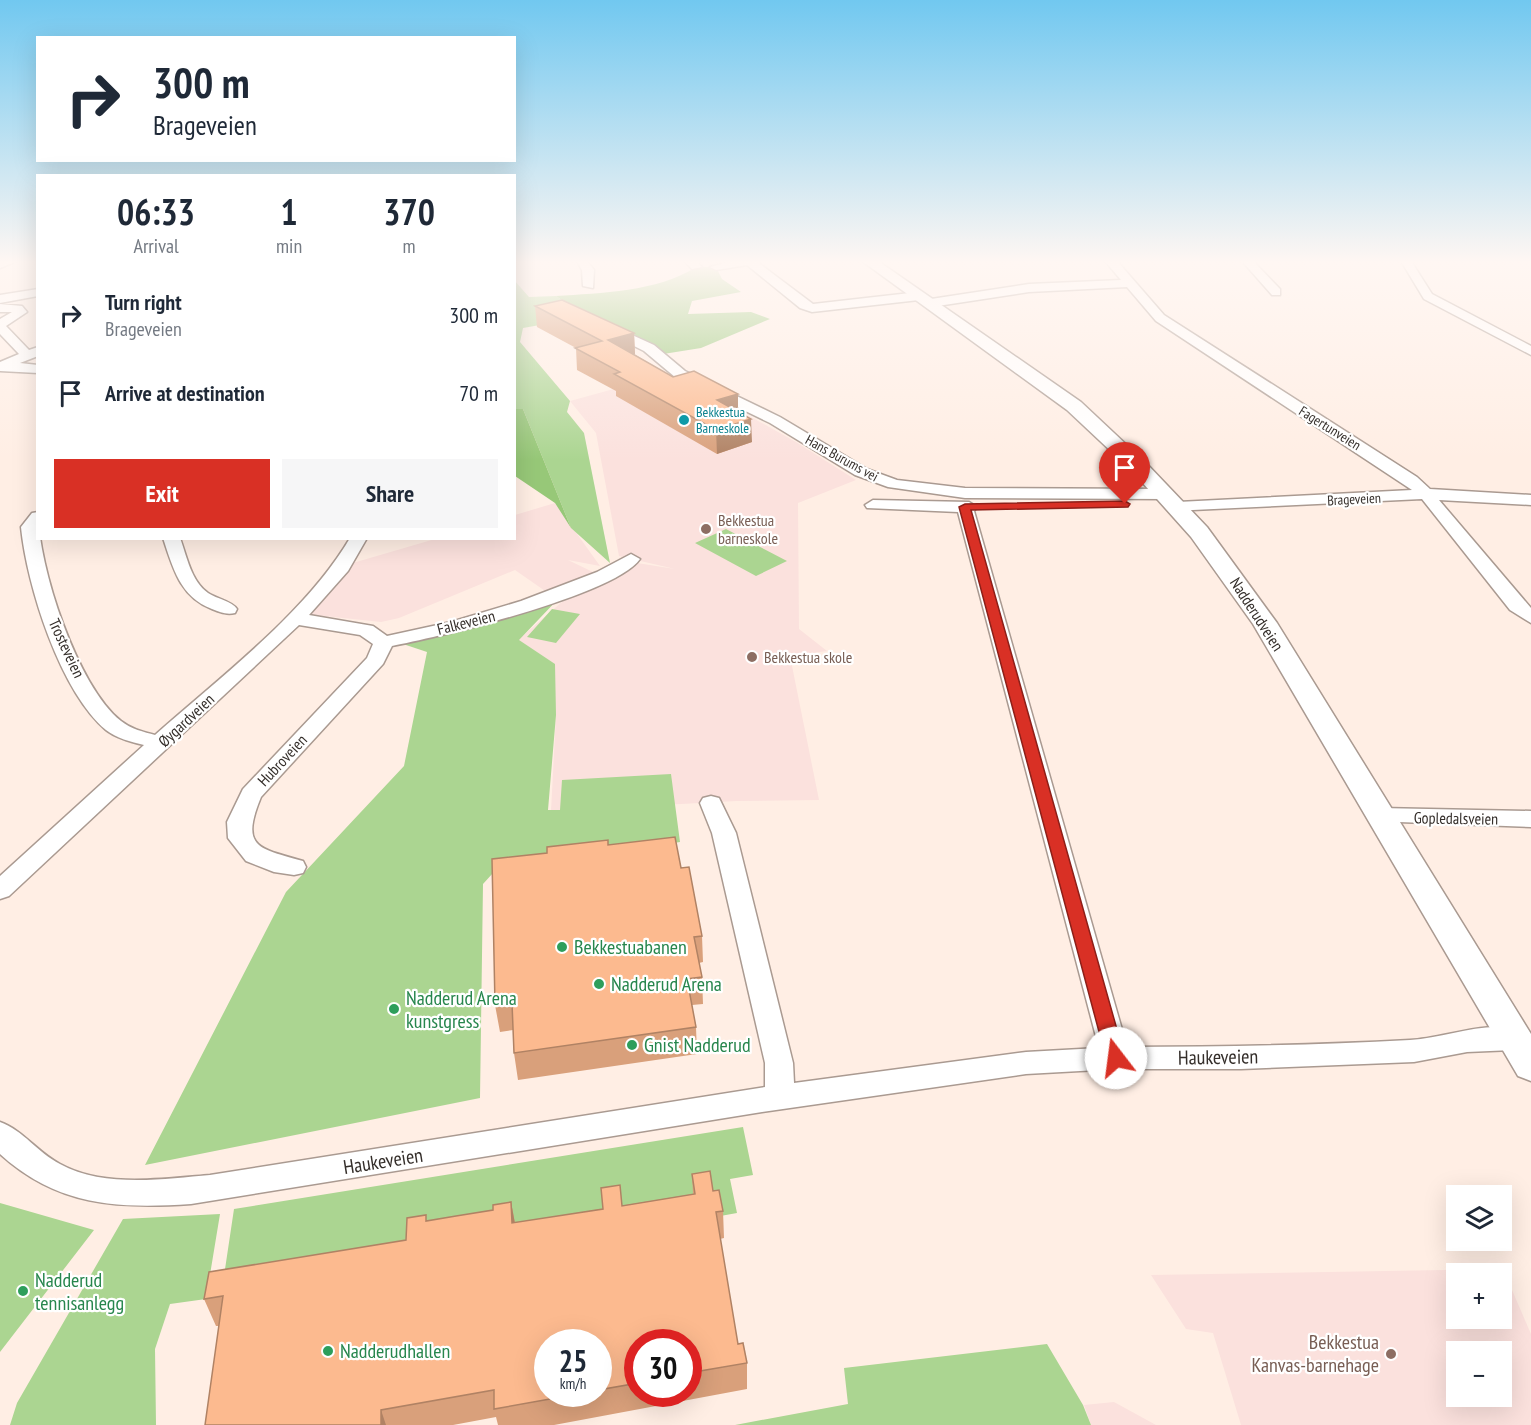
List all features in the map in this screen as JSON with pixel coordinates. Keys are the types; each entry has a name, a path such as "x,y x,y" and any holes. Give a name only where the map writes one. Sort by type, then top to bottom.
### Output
{"main road":[{"name":"Nadderudveien","path":"964,328 1074,406 1171,501 1228,569 1265,624 1525,1056"}],"street":[{"path":"2,328 32,353 2,367"},
{"name":"Hans Burums vei","path":"607,328 649,348 680,374 775,420 861,472 894,484 965,493 1171,501"},
{"name":"Fagertunveien","path":"1172,328 1387,464 1426,494 1511,598 1531,617"},
{"path":"1487,328 1531,351"},
{"path":"2,367 36,369"},
{"name":"Brageveien","path":"1171,501 1426,494 1531,500"},
{"path":"873,505 965,507 1125,504"},
{"path":"965,507 1116,1058"},
{"name":"Trosteveien","path":"36,519 29,527 30,539 43,592 92,701 113,725 136,736 160,743"},
{"path":"172,540 194,594 207,602 228,609"},
{"name":"Øygardveien","path":"0,890 295,619 336,575 358,540"},
{"name":"Falkeveien","path":"384,642 512,611 594,580 631,560"},
{"path":"295,619 366,630 384,642"},
{"name":"Hubroveien","path":"294,867 274,864 255,855 240,838 239,822 251,794 376,660 384,642"},
{"path":"711,803 724,833 779,1063 780,1097"},
{"name":"Gopledalsveien","path":"1380,816 1531,819"},
{"name":"Haukeveien","path":"0,1135 33,1164 56,1177 88,1186 149,1195 210,1189 780,1097 1026,1063 1116,1058 1241,1058 1414,1052 1467,1041 1525,1056"}],"shaded area":[{"path":"672,373 796,442 856,480 798,503 799,629 827,651 790,656 819,800 737,801 551,811 556,715 518,640 578,588 637,563 675,569 619,556 596,433 570,401"},
{"path":"555,503 600,566 568,560 597,574 548,593 515,570 399,618 381,622 305,614 346,565 432,540 516,540 516,515"},
{"path":"1446,1270 1446,1329 1512,1329 1512,1290 1531,1334 1531,1425 1241,1425 1213,1333 1186,1329 1151,1275"},
{"path":"1114,1402 1156,1425 1091,1425 1084,1405"}],"green space":[{"path":"516,328 526,328 523,328 520,342 570,401 567,412 584,433 610,563 571,528 523,409 516,409"},
{"path":"605,328 750,328 701,348 657,355"},
{"path":"516,409 523,409 571,528 555,503 516,477"},
{"path":"726,529 787,561 756,576 695,543"},
{"path":"560,597 519,640 555,664 556,715 548,810 560,810 562,780 671,774 680,842 493,873 483,884 480,1098 145,1165 286,892 404,766 427,652 397,642"},
{"path":"552,609 580,614 556,643 527,637"},
{"path":"743,1127 753,1175 730,1179 737,1213 537,1249 221,1296 234,1209"},
{"name":"Nadderud tennisanlegg","path":"0,1203 94,1230 0,1352"},
{"path":"220,1214 206,1299 170,1304 155,1349 156,1425 10,1425 17,1403 123,1219"},
{"path":"1047,1344 1083,1405 1091,1425 735,1425 848,1404 844,1368"}],"building":[{"path":"576,328 622,328 634,333 608,340 673,377 694,371 738,394 717,400 751,419 716,430 614,374 620,372 575,348 602,341"},
{"name":"Nadderud Arena","path":"675,837 681,868 689,867 702,936 694,937 702,977 687,979 696,1027 514,1053 512,1003 495,1005 492,859 547,853 547,847 608,840 608,845"},
{"name":"Nadderudhallen","path":"710,1171 713,1191 719,1190 723,1211 716,1212 738,1344 743,1343 747,1363 702,1371 702,1329 624,1329 624,1385 612,1388 612,1329 534,1329 534,1402 494,1409 494,1390 381,1410 381,1425 205,1425 223,1296 204,1299 209,1272 406,1240 407,1218 426,1215 426,1221 493,1210 493,1205 511,1202 512,1223 603,1209 601,1188 620,1185 622,1206 695,1194 692,1174"}],"place":[{"name":"Bekkestua Barneskole","path":"684,420"},
{"name":"Bekkestua barneskole","path":"706,529"},
{"name":"Bekkestua skole","path":"752,657"},
{"name":"Bekkestuabanen","path":"562,947"},
{"name":"Nadderud Arena","path":"599,984"},
{"name":"Nadderud Arena kunstgress","path":"394,1009"},
{"name":"Gnist Nadderud","path":"632,1045"},
{"name":"Nadderud tennisanlegg","path":"23,1291"},
{"name":"Nadderudhallen","path":"328,1351"},
{"name":"Bekkestua Kanvas-barnehage","path":"1391,1354"}],"route":[{"path":"1116,1058 965,507 1125,504"}]}
